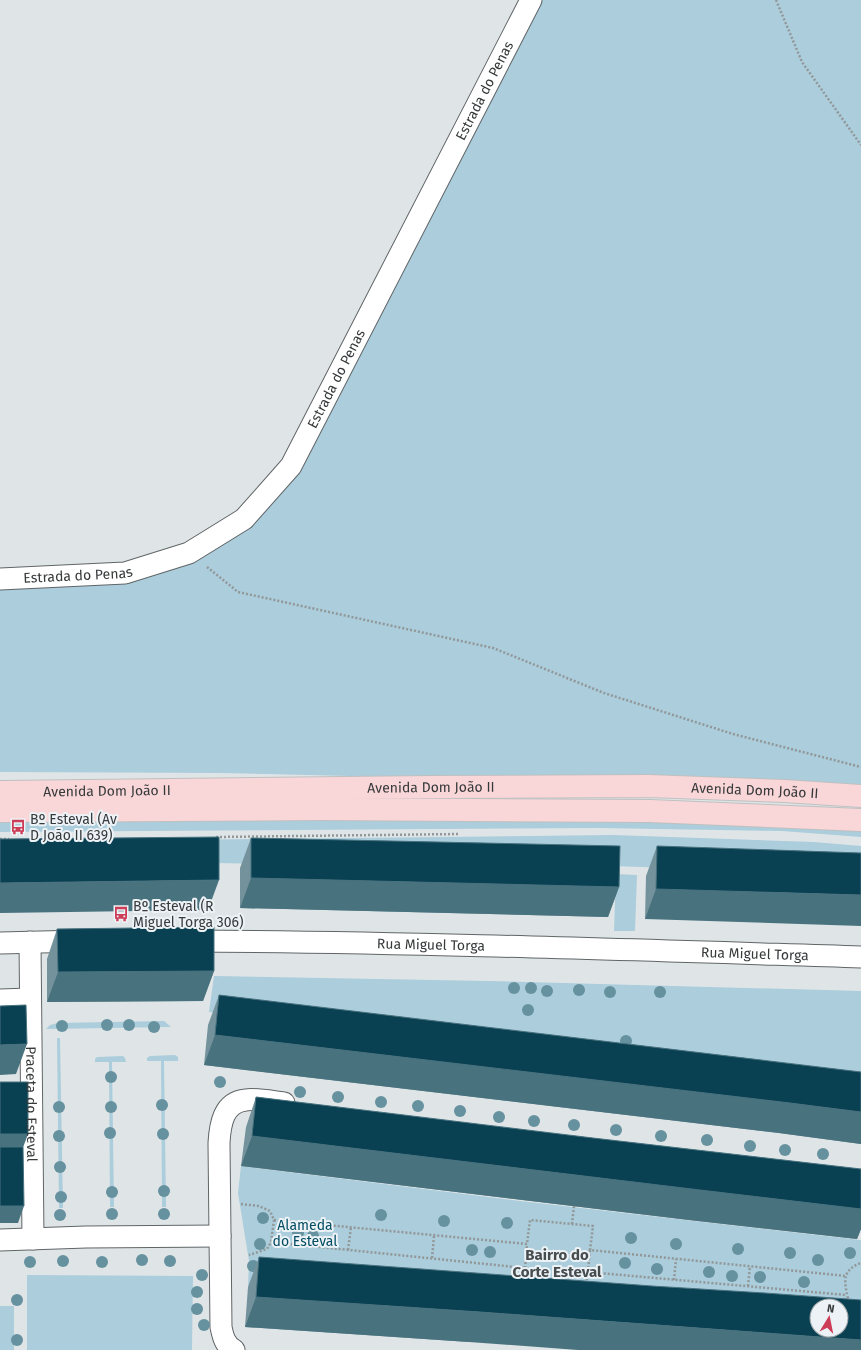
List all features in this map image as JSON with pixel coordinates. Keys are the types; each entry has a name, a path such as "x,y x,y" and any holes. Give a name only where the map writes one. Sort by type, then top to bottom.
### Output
{"main road":[{"name":"Avenida Dom João II","path":"0,792 648,786 784,791 861,796"},
{"name":"Avenida Dom João II","path":"0,811 321,808 634,811 861,820"}],"street":[{"name":"Estrada do Penas","path":"0,579 125,573 189,553 244,519 291,466 531,0"},
{"path":"0,943 100,941"},
{"name":"Rua Miguel Torga","path":"169,941 254,941 433,945 861,957"},
{"name":"Praceta do Esteval","path":"30,942 33,1239"},
{"path":"0,1000 30,999"},
{"path":"234,1350 224,1340 220,1327 220,1126 225,1113 233,1105 246,1100 306,1106"},
{"path":"0,1240 86,1237 220,1236"}],"path":[{"path":"776,0 802,62 861,145"},
{"path":"189,553 238,592 493,648 604,693 732,734 861,767"},
{"path":"214,837 467,834"},
{"path":"0,839 14,839"},
{"path":"239,1203 259,1206 270,1211 274,1220 271,1242 267,1249 249,1255"},
{"path":"572,1224 574,1206"},
{"path":"274,1220 527,1244"},
{"path":"524,1282 530,1220 592,1226 586,1286"},
{"path":"348,1250 351,1227"},
{"path":"432,1258 434,1236"},
{"path":"271,1242 525,1268"},
{"path":"590,1250 846,1276"},
{"path":"674,1280 676,1259"},
{"path":"851,1306 846,1295 846,1276 852,1268 861,1262"},
{"path":"748,1286 750,1266"},
{"path":"588,1272 846,1295"}],"green space":[{"path":"531,0 861,0 861,788 222,773 0,772 0,573 125,573 189,553 291,466"},
{"path":"386,817 861,826 861,837 782,831 599,828 0,832 0,821"},
{"path":"613,835 814,842 861,846 861,874 610,866 356,866 215,863 0,842"},
{"path":"616,874 637,875 635,931 614,931"},
{"path":"214,976 488,981 861,991 861,1088 209,1012"},
{"path":"164,1021 171,1027 46,1029 50,1025 58,1023"},
{"path":"57,1038 60,1038 63,1208 59,1208"},
{"path":"175,1055 178,1057 178,1061 164,1061 166,1207 162,1207 161,1061 147,1061 147,1058 150,1056"},
{"path":"123,1056 126,1062 112,1062 114,1207 110,1207 109,1062 95,1062 95,1059 97,1057"},
{"name":"Alameda do Esteval","path":"241,1166 520,1201 861,1240 861,1331 849,1316 849,1298 809,1298 809,1305 248,1287 249,1261 238,1193"},
{"path":"27,1275 193,1276 192,1350 27,1350"},
{"path":"0,1306 14,1306 14,1350 0,1350"}],"building":[{"path":"219,837 219,880 0,883 0,839"},
{"path":"251,838 620,846 619,887 251,878"},
{"path":"657,846 861,853 861,895 656,889"},
{"path":"214,927 214,971 58,972 57,929"},
{"path":"219,995 861,1072 861,1112 215,1035"},
{"path":"26,1005 27,1044 0,1045 0,1006"},
{"path":"0,1082 28,1082 28,1134 0,1134"},
{"path":"256,1097 861,1169 861,1209 252,1136"},
{"path":"0,1147 23,1147 24,1206 0,1206"},
{"path":"259,1257 834,1298 809,1298 809,1336 256,1297"},
{"path":"849,1299 861,1300 861,1340 834,1338 849,1338"}],"place":[{"name":"Bº Esteval (Av D João II 639)","path":"18,827"},
{"name":"Bº Esteval (R Miguel Torga 306)","path":"121,914"}],"district":[{"name":"Bairro do Corte Esteval","path":"557,1264"}]}
